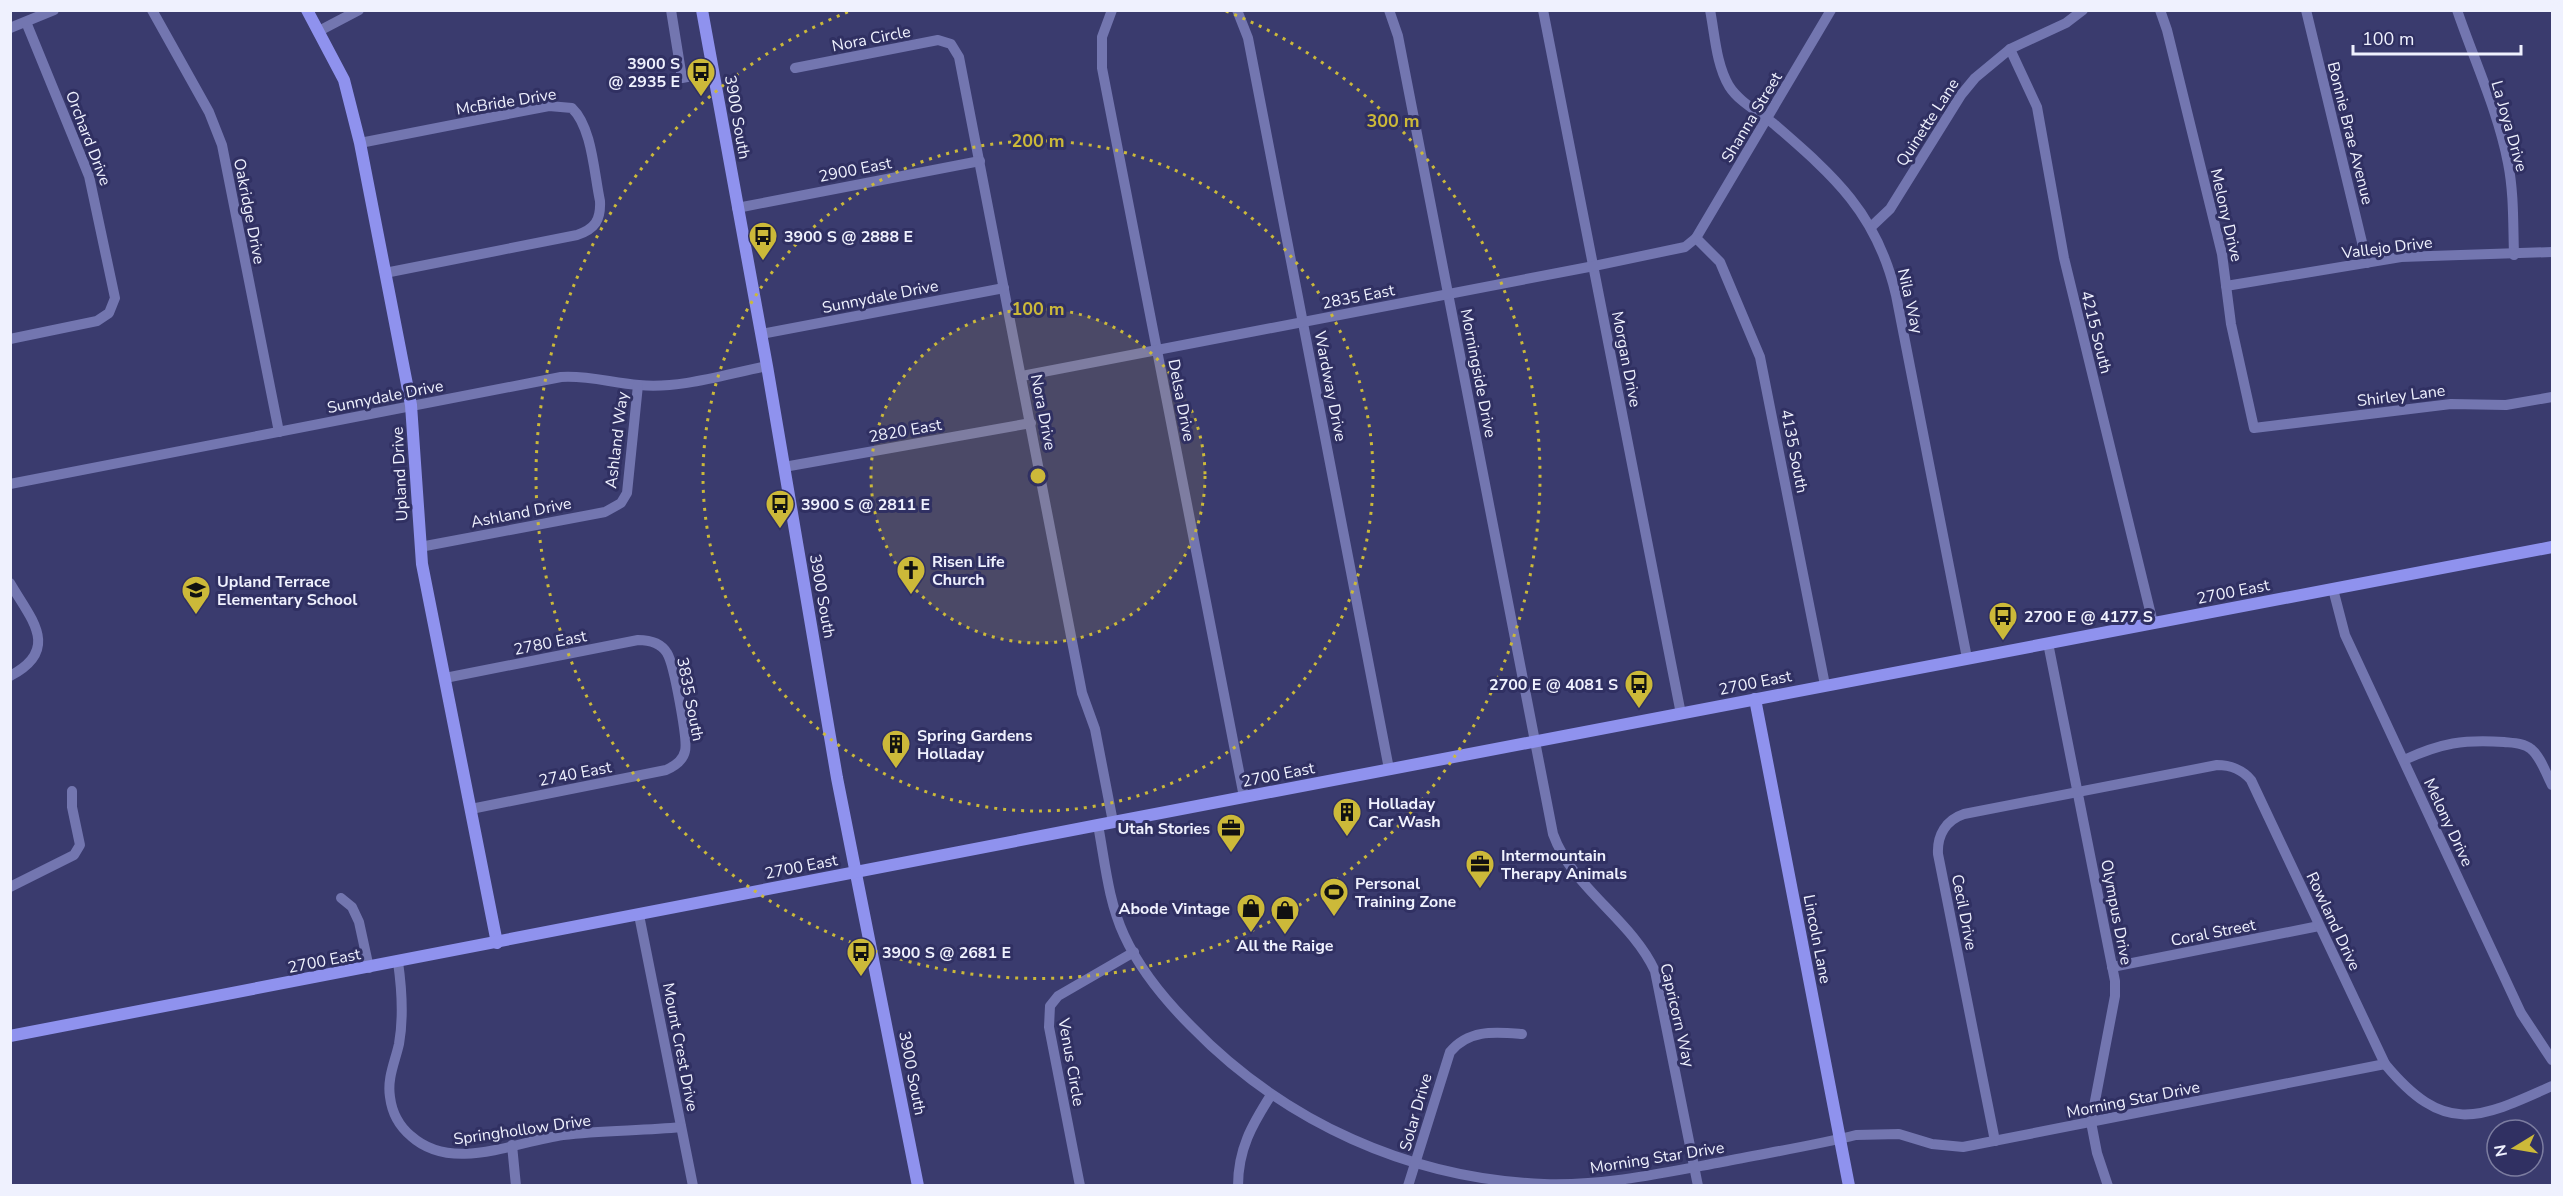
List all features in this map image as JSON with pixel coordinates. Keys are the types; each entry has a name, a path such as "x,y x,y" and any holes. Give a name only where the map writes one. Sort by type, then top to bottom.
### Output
{"street":[{"path":"10,28 54,10"},
{"name":"Oakridge Drive","path":"152,10 209,112 219,137 279,432"},
{"name":"Upland Drive","path":"307,10 344,80 360,143 411,405 420,548 497,943"},
{"path":"318,31 359,10"},
{"path":"672,10 681,78 713,72"},
{"name":"3900 South","path":"702,10 767,366 837,778 918,1185"},
{"name":"Delsa Drive","path":"1112,10 1101,37 1101,58 1244,797"},
{"name":"Wardway Drive","path":"1237,10 1248,38 1389,770"},
{"name":"Morningside Drive","path":"1389,10 1398,36 1535,741"},
{"name":"Morgan Drive","path":"1544,10 1681,714"},
{"name":"Nila Way","path":"1710,10 1720,63 1727,82 1739,98 1767,119 1836,180 1871,227 1894,284 1967,658"},
{"name":"Shanna Street","path":"1696,238 1831,10"},
{"name":"Quinette Lane","path":"1871,227 1893,204 1967,86 1991,62 2010,50 2066,23 2083,10"},
{"name":"Melony Drive","path":"2160,10 2167,30 2219,243 2231,324 2254,428"},
{"name":"Bonnie Brae Avenue","path":"2306,10 2367,263"},
{"name":"La Joya Drive","path":"2461,11 2499,129 2507,162 2512,195 2514,255"},
{"name":"Orchard Drive","path":"10,339 97,321 109,313 114,305 114,289 90,176 26,22"},
{"name":"Nora Circle","path":"795,68 934,40 951,44"},
{"name":"Nora Drive","path":"951,44 960,62 1082,693 1095,729 1113,822"},
{"name":"4215 South","path":"2010,50 2037,107 2064,258 2152,623"},
{"name":"McBride Drive","path":"360,143 549,106 572,108 580,116 585,128 600,201 601,212 597,224 577,235 385,273"},
{"name":"2900 East","path":"737,208 980,161"},
{"name":"2835 East","path":"1022,376 1679,249 1696,238"},
{"name":"4135 South","path":"1696,238 1720,262 1760,357 1825,685"},
{"name":"Vallejo Drive","path":"2226,286 2413,256 2514,255 2553,252"},
{"name":"Sunnydale Drive","path":"761,334 1004,288"},
{"name":"Sunnydale Drive","path":"10,484 561,377 589,377 638,385 690,381 767,366"},
{"name":"Ashland Way","path":"624,499 627,493 638,385"},
{"name":"Shirley Lane","path":"2254,428 2451,404 2506,405 2553,397"},
{"name":"2820 East","path":"784,467 1031,423"},
{"name":"Ashland Drive","path":"420,548 605,512 613,509 624,499"},
{"name":"2700 East","path":"10,1036 1825,685 2553,547"},
{"path":"10,583 37,628 40,638 31,660 10,676"},
{"name":"Melony Drive","path":"2333,589 2345,635 2521,1013 2548,1042 2553,1060"},
{"name":"2780 East","path":"445,678 638,640 650,641 661,646"},
{"name":"Olympus Drive","path":"2048,643 2112,967 2115,996 2091,1122 2097,1153 2108,1185"},
{"name":"3835 South","path":"661,646 671,662 686,738 682,758"},
{"name":"Lincoln Lane","path":"1755,699 1849,1185"},
{"name":"Capricorn Way","path":"1535,741 1553,834 1561,852 1573,870 1638,942 1655,971 1698,1185"},
{"path":"2404,760 2435,747 2460,741 2521,744 2535,753 2553,785"},
{"name":"2740 East","path":"471,809 666,770 682,758"},
{"name":"Rowland Drive","path":"2078,791 2217,765 2230,766 2246,774 2256,789 2385,1064 2399,1081 2433,1108 2461,1115 2492,1112 2553,1086"},
{"path":"10,887 74,855 80,845 72,807 72,791"},
{"name":"Cecil Drive","path":"1995,1141 1938,854 1940,837 1945,826 1958,816 2078,791"},
{"name":"Morning Star Drive","path":"1098,825 1113,904 1125,937 1150,977 1184,1019 1217,1052 1271,1095 1324,1127 1353,1141 1415,1164 1482,1178 1545,1184 1617,1180 1889,1132 1952,1147 1995,1141 2385,1064"},
{"path":"341,898 352,907 359,922 369,968"},
{"name":"Mount Crest Drive","path":"639,915 693,1185"},
{"name":"Coral Street","path":"2112,967 2319,926"},
{"name":"Venus Circle","path":"1080,1185 1049,1027 1050,1006 1063,991 1134,952"},
{"name":"Springhollow Drive","path":"398,962 403,1013 398,1046 390,1073 389,1095 396,1118 403,1129 419,1143 437,1152 463,1155 563,1135 681,1127"},
{"name":"Solar Drive","path":"1408,1185 1446,1060 1454,1048 1464,1040 1478,1034 1522,1034"},
{"path":"1238,1185 1238,1167 1246,1136 1271,1095"},
{"path":"512,1145 516,1185"}],"place":[{"name":"3900 S @ 2935 E","path":"701,98"},
{"name":"3900 S @ 2888 E","path":"763,262"},
{"name":"3900 S @ 2811 E","path":"780,530"},
{"name":"Risen Life Church","path":"911,596"},
{"name":"Upland Terrace Elementary School","path":"196,616"},
{"name":"2700 E @ 4177 S","path":"2003,642"},
{"name":"2700 E @ 4081 S","path":"1639,710"},
{"name":"Spring Gardens Holladay","path":"896,770"},
{"name":"Holladay Car Wash","path":"1347,838"},
{"name":"Utah Stories","path":"1231,854"},
{"name":"Intermountain Therapy Animals","path":"1480,890"},
{"name":"Personal Training Zone","path":"1334,918"},
{"name":"Abode Vintage","path":"1251,934"},
{"name":"All the Raige","path":"1285,936"},
{"name":"3900 S @ 2681 E","path":"861,978"}]}
